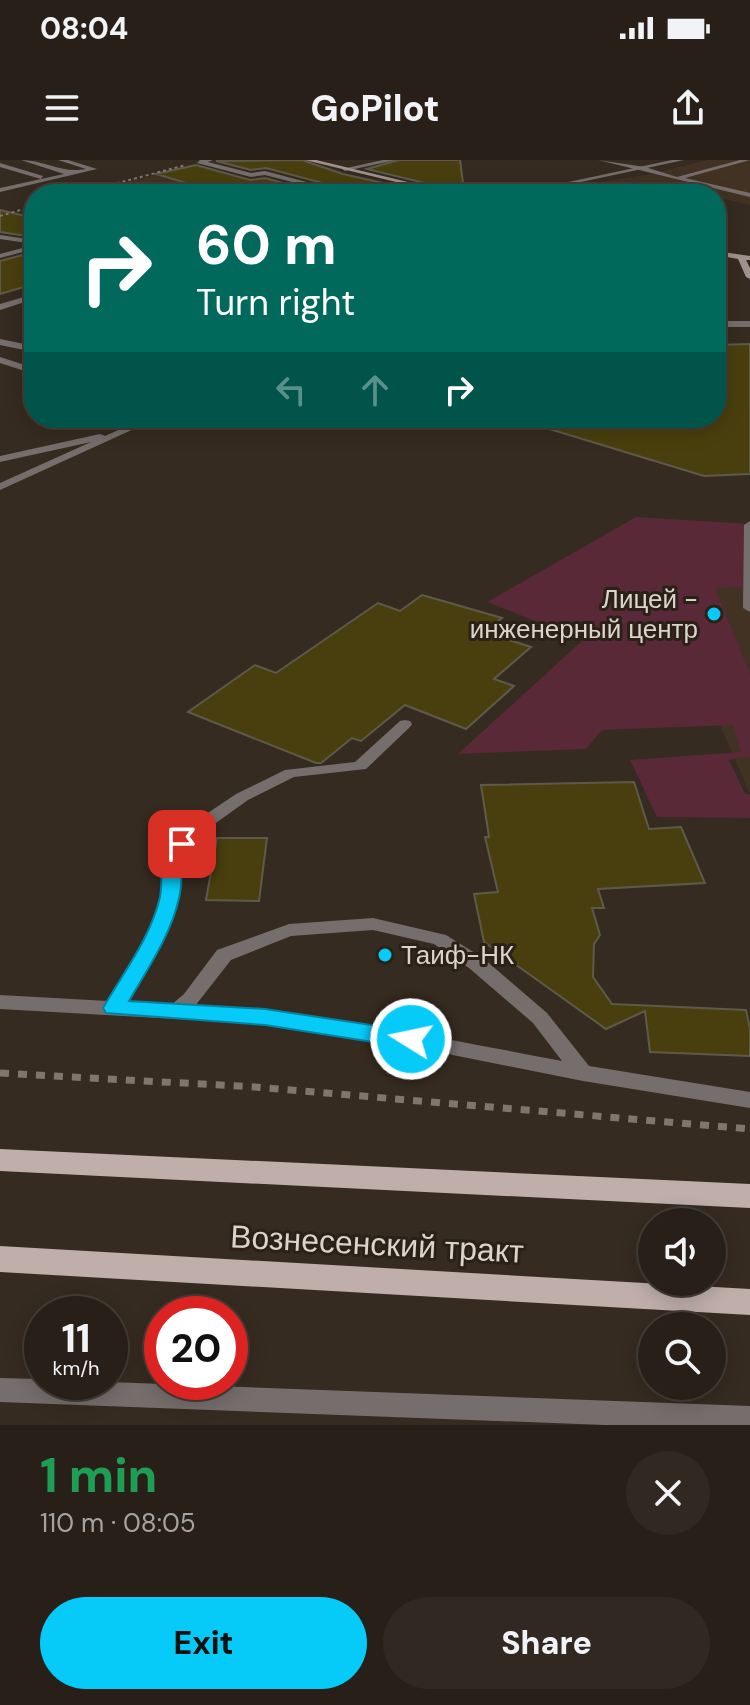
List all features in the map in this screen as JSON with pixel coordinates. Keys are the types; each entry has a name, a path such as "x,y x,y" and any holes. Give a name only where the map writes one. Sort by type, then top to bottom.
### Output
{"main road":[{"path":"308,160 411,184"},
{"path":"726,255 746,258 750,277"},
{"path":"0,1160 750,1196"},
{"name":"Вознесенский тракт","path":"0,1259 750,1302"}],"street":[{"path":"24,160 74,174"},
{"path":"14,180 27,184 94,169 61,160"},
{"path":"199,167 210,160"},
{"path":"318,163 329,160"},
{"path":"345,169 393,160"},
{"path":"601,160 703,184"},
{"path":"625,165 644,160"},
{"path":"558,184 681,160"},
{"path":"677,178 747,160"},
{"path":"0,165 50,180"},
{"path":"199,167 217,167 251,175 265,173 308,184"},
{"path":"0,190 24,185"},
{"path":"726,189 750,195"},
{"path":"0,237 24,242"},
{"path":"0,256 24,248"},
{"path":"0,307 24,299"},
{"path":"726,324 750,324"},
{"path":"0,342 24,347"},
{"path":"0,360 24,368"},
{"path":"0,487 132,428"},
{"path":"0,459 76,440 115,436"},
{"path":"750,525 750,608"},
{"path":"114,1008 155,938 170,897 172,857 193,831 242,797 291,773 360,766 405,724"},
{"path":"176,1011 191,999 224,955 289,930 373,924 440,939 476,963 540,1018 583,1073"},
{"path":"0,1002 265,1017 383,1034 583,1073 750,1100"},
{"path":"0,1390 694,1420 750,1418"}],"path":[{"path":"109,184 135,176 199,167"},
{"path":"0,216 24,209"},
{"path":"0,1073 255,1087 750,1129"}],"shaded area":[{"path":"707,160 750,160 750,205 726,199 726,184 587,184 652,174"},
{"path":"192,166 276,184 119,184"},
{"path":"636,517 750,524 750,587 715,588 750,674 750,757 729,760 745,794 750,794 750,818 657,817 630,760 741,752 733,725 602,730 586,749 458,754 583,640 487,602"},
{"name":"Лицей - инженерный центр","path":"750,538 750,794 698,674 656,554"}],"building":[{"path":"302,160 343,174 388,184 327,184 266,168 251,170 216,161"},
{"path":"399,160 460,160 463,183 429,184 367,169"},
{"path":"196,165 250,180 265,178 283,183 190,184 156,174"},
{"path":"0,210 24,216 24,236 0,232"},
{"path":"24,255 24,287 0,294 0,261"},
{"path":"750,344 750,474 704,476 546,428 726,428 726,345"},
{"path":"422,595 502,618 484,632 531,647 494,679 514,686 466,729 405,705 361,741 352,738 321,763 316,763 188,712 255,665 276,673 378,603 400,611"},
{"path":"634,782 649,829 681,827 705,883 598,889 604,908 592,908 600,935 594,944 593,977 612,1004 746,1010 750,1056 650,1052 645,1011 606,1029 484,942 474,894 498,892 485,837 489,837 481,785"},
{"path":"217,838 267,838 259,901 206,900"}],"place":[{"name":"Лицей - инженерный центр","path":"714,614"},
{"name":"Таиф-НК","path":"385,955"}],"route":[{"path":"182,844 172,857 170,897 155,938 114,1008 265,1017 411,1039"}]}
